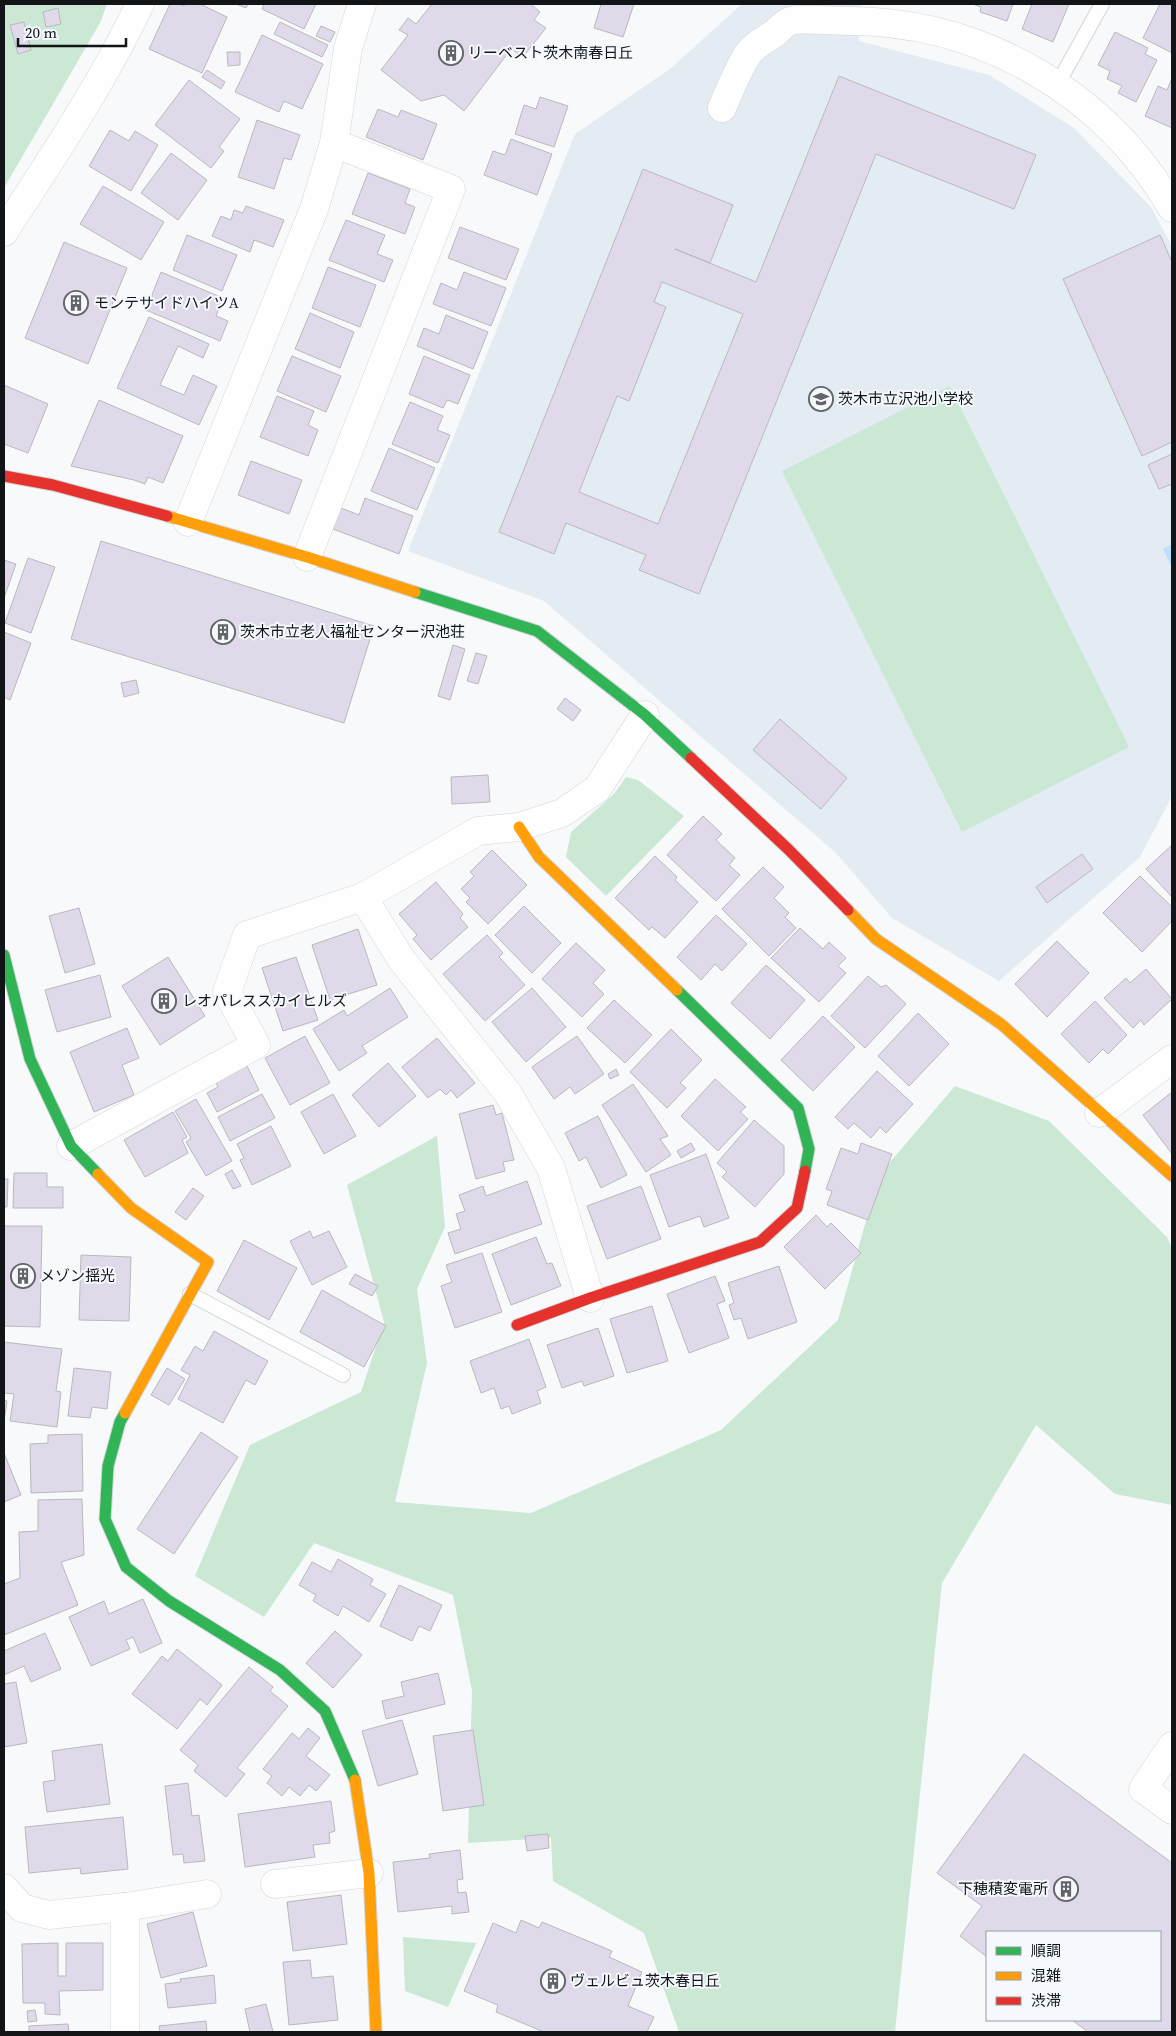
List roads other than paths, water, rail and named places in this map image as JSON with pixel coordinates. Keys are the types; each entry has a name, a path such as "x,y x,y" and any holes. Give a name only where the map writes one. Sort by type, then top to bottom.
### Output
{"street":[{"path":"4,232 60,146 126,33 140,4"},
{"path":"188,522 314,209 334,143 348,48 362,4"},
{"path":"722,108 749,52 790,21 879,12 928,29 978,43 1025,65 1057,85 1090,108 1127,144 1159,186 1172,208"},
{"path":"307,557 451,189 334,143"},
{"path":"4,476 53,485 188,522 307,557 536,631 645,715 788,849 876,940 1001,1024 1099,1114 1172,1176"},
{"path":"71,1146 256,1045 227,992 247,935 363,897 478,831 519,827 562,813 597,789 645,715"},
{"path":"517,1325 590,1298 760,1242 797,1208 809,1149 798,1108 539,857 519,827"},
{"path":"363,897 401,959 507,1092 551,1168 590,1298"},
{"path":"4,955 30,1060 71,1146 131,1208 208,1262 120,1422 108,1466 105,1519 126,1568 169,1602 280,1670 325,1711 354,1776 369,1873 376,2032"},
{"path":"1099,1114 1172,1059"},
{"path":"1172,1746 1143,1789 1172,1810"},
{"path":"274,1884 369,1873"},
{"path":"4,1888 22,1908 49,1915 124,1907 207,1894"},
{"path":"124,1907 125,2032"}],"lane":[{"path":"1057,85 1102,4"},
{"path":"190,1294 343,1375"}],"water":[{"path":"1172,544 1172,568 1163,549"}],"place":[{"name":"リーベスト茨木南春日丘","path":"451,53"},
{"name":"モンテサイドハイツA","path":"76,303"},
{"name":"茨木市立沢池小学校","path":"821,399"},
{"name":"茨木市立老人福祉センター沢池荘","path":"223,632"},
{"name":"レオパレススカイヒルズ","path":"164,1001"},
{"name":"メゾン揺光","path":"23,1276"},
{"name":"下穂積変電所","path":"1066,1889"},
{"name":"ヴェルビュ茨木春日丘","path":"553,1981"}]}
